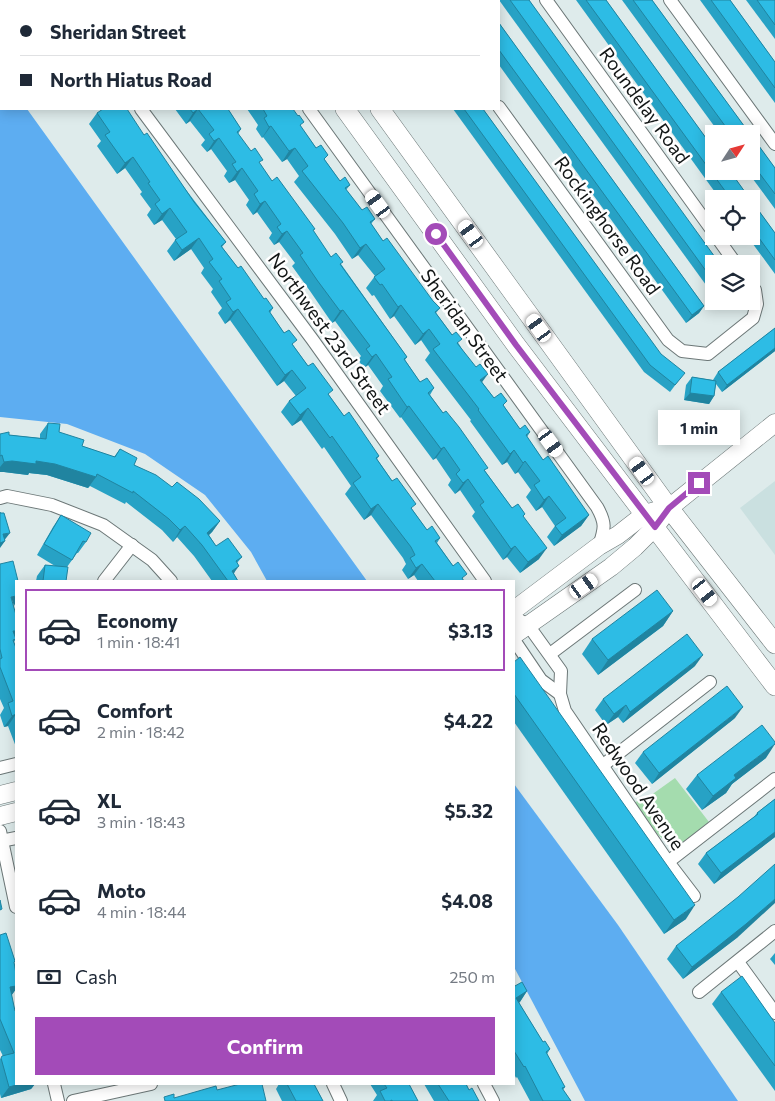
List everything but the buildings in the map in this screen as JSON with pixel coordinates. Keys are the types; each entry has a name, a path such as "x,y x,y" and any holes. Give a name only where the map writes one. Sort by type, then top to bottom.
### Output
{"main road":[{"name":"Sheridan Street","path":"346,110 516,345 775,686"},
{"path":"381,110 669,508 775,644"},
{"path":"515,609 599,546 618,534 650,521 669,508 775,423"},
{"path":"519,626 611,567 636,546 650,521"},
{"path":"0,795 15,791"},
{"path":"0,816 15,812"}],"street":[{"name":"Roundelay Road","path":"546,0 705,221"},
{"path":"670,0 775,144"},
{"name":"Rockinghorse Road","path":"500,108 668,340 682,351 708,354 753,318 755,310"},
{"name":"Northwest 23rd Street","path":"143,110 312,339 484,580"},
{"name":"Sheridan Street","path":"310,110 597,507 605,530 599,546"},
{"path":"0,498 7,496 52,505 103,525 152,560 171,580"},
{"path":"105,580 132,545"},
{"path":"550,654 635,590"},
{"name":"Redwood Avenue","path":"519,626 550,654 561,672 560,694 565,711 668,862 694,896"},
{"path":"515,641 541,680 560,694"},
{"path":"602,766 710,682"},
{"path":"0,768 15,764"},
{"path":"668,862 775,778"},
{"path":"15,838 1,837 15,902"},
{"path":"699,992 775,931"},
{"path":"738,962 775,1013"},
{"path":"54,1085 58,1101"},
{"path":"73,1101 146,1085"},
{"path":"333,1085 341,1101"},
{"path":"485,1085 493,1101"}],"shaded area":[{"path":"775,481 775,555 740,508"}],"green space":[{"path":"675,778 709,822 685,841 674,844 660,837 635,802 647,798"}],"water":[{"path":"0,110 28,110 366,580 266,580 251,552 205,495 145,454 67,424 0,417"},
{"path":"515,785 618,925 738,1101 585,1101 515,969"}],"route":[{"path":"436,234 516,345 655,527 669,508 699,483"}]}
